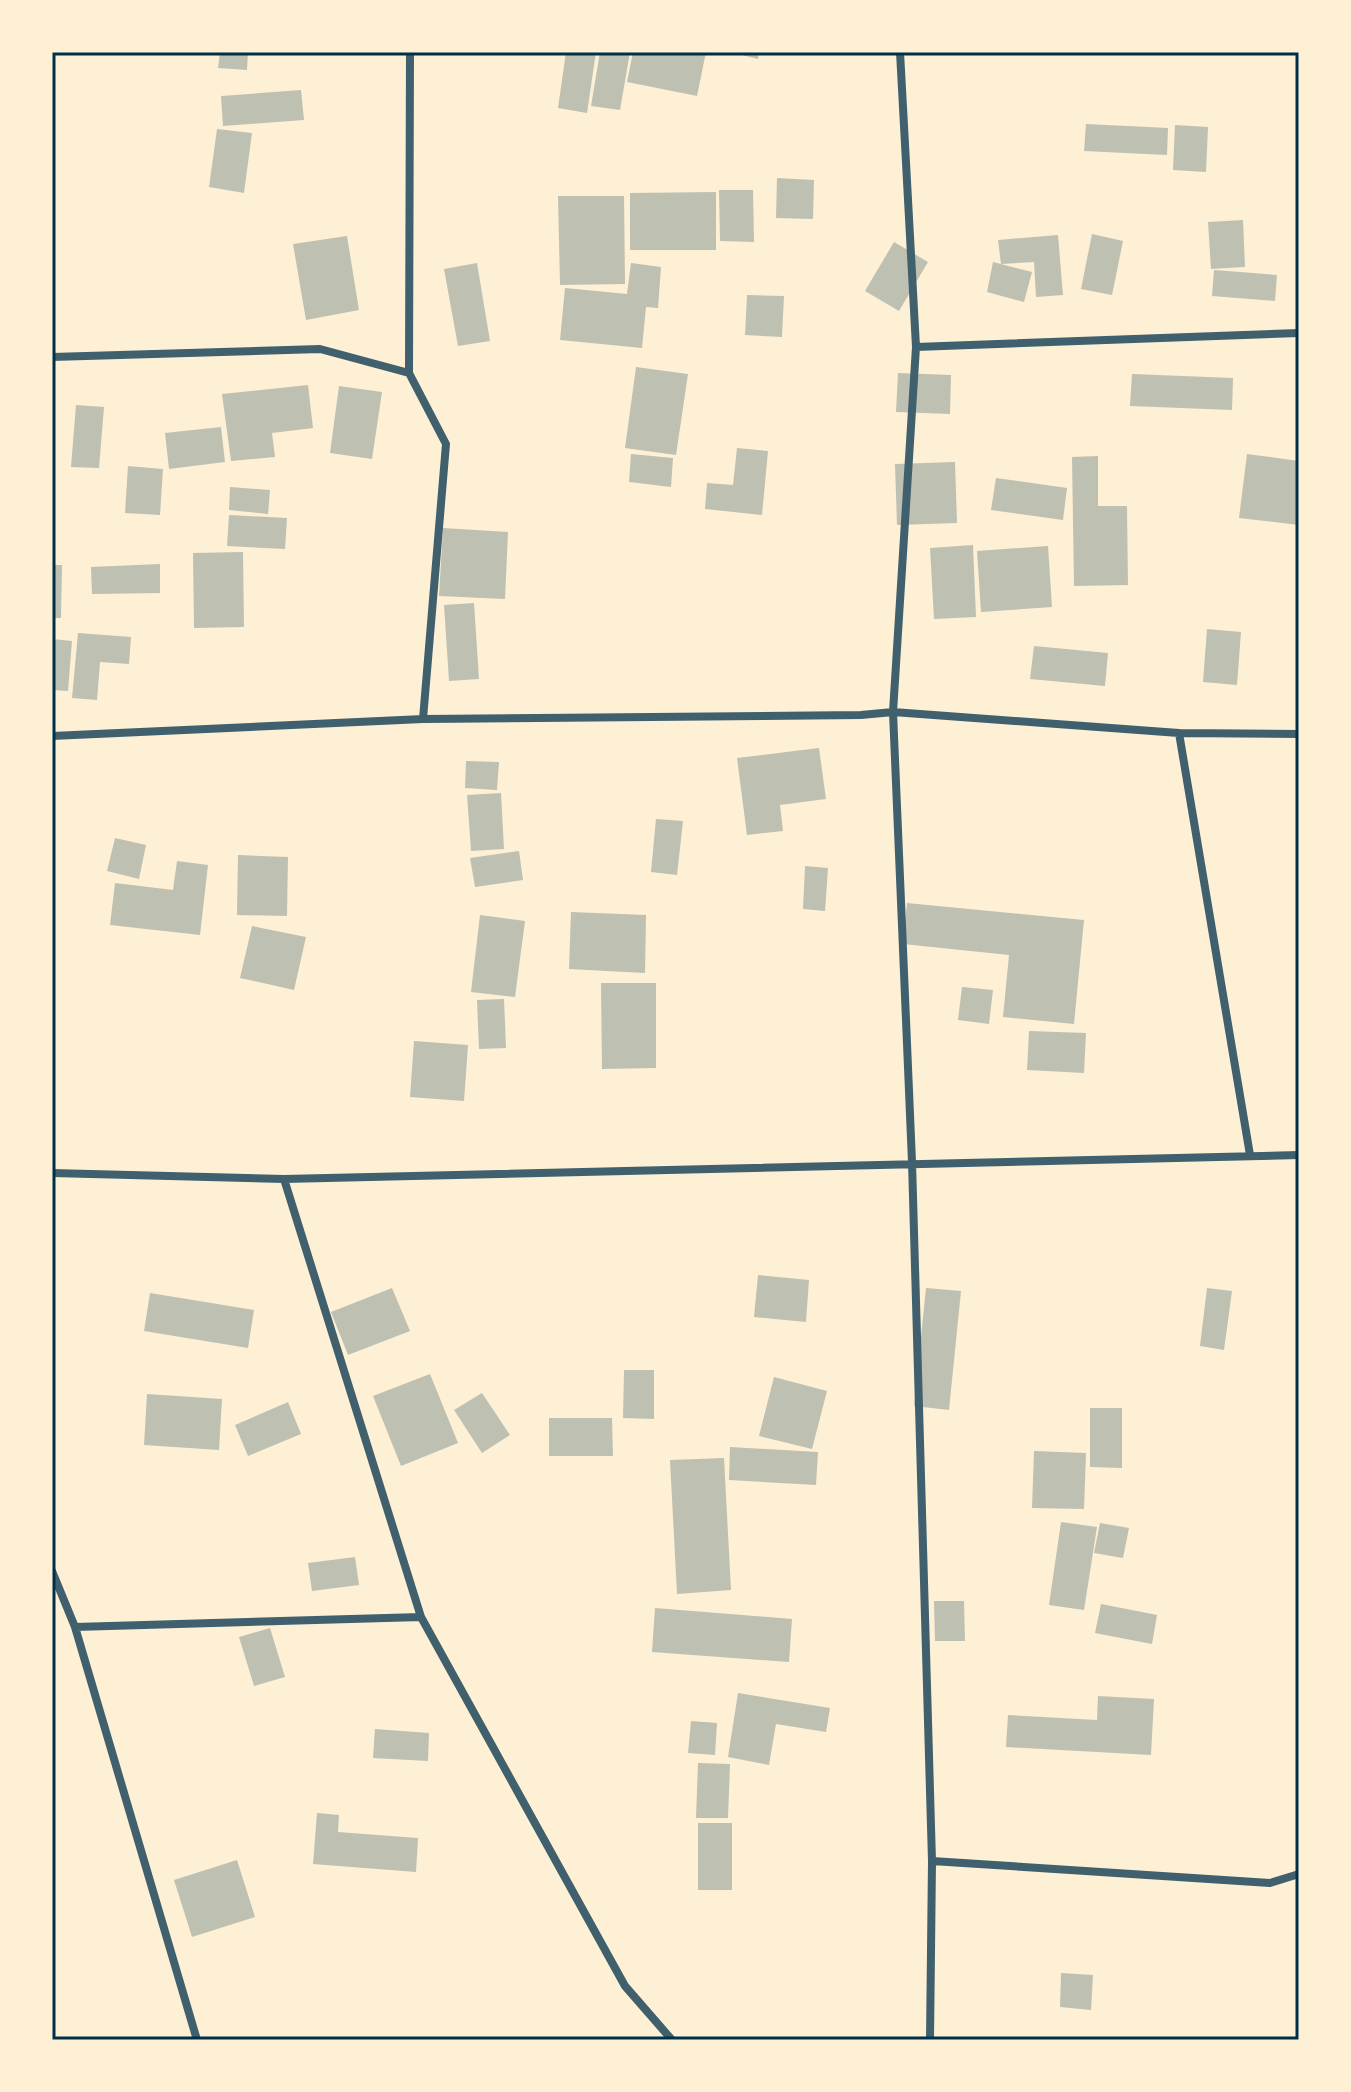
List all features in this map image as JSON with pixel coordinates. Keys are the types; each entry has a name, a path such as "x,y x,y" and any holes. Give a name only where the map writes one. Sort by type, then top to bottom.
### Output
{"street":[{"path":"410,52 409,373 446,444 423,719"},
{"path":"900,52 916,347 893,712 912,1162 932,1861 930,2040"},
{"path":"916,347 1299,333"},
{"path":"52,357 320,349 409,373"},
{"path":"52,736 423,719 861,715 893,712 1179,733 1299,734"},
{"path":"1179,733 1250,1155"},
{"path":"52,1173 284,1179 1299,1155"},
{"path":"284,1179 421,1617 625,1986 672,2040"},
{"path":"52,1571 75,1627 197,2040"},
{"path":"75,1627 421,1617"},
{"path":"932,1861 1270,1883 1299,1874"}],"building":[{"path":"220,52 248,52 247,70 218,68"},
{"path":"566,52 596,52 587,113 558,108"},
{"path":"600,52 630,52 620,110 591,106"},
{"path":"633,52 706,52 697,96 627,82"},
{"path":"730,52 759,52 758,59"},
{"path":"301,90 304,120 223,126 221,96"},
{"path":"1086,124 1168,128 1167,155 1084,151"},
{"path":"1175,125 1208,127 1206,172 1173,170"},
{"path":"217,129 252,133 244,193 209,187"},
{"path":"777,178 814,180 813,219 776,218"},
{"path":"719,190 753,190 754,242 720,241"},
{"path":"716,192 716,250 630,250 630,193"},
{"path":"558,196 624,196 625,284 560,285"},
{"path":"1243,220 1245,267 1211,269 1208,222"},
{"path":"1092,234 1123,241 1112,295 1081,289"},
{"path":"1058,235 1063,295 1036,297 1034,262 1001,264 998,240"},
{"path":"347,236 359,310 306,320 293,244"},
{"path":"894,242 928,262 899,311 865,291"},
{"path":"993,262 1032,272 1024,302 987,292"},
{"path":"477,263 490,341 458,346 444,269"},
{"path":"631,263 661,267 658,308 646,307 642,348 560,340 565,288 627,294"},
{"path":"1214,270 1277,275 1275,301 1212,296"},
{"path":"747,295 784,296 782,337 745,335"},
{"path":"636,367 688,374 676,455 625,448"},
{"path":"898,373 951,375 950,414 896,412"},
{"path":"1132,374 1233,378 1232,410 1130,406"},
{"path":"308,385 313,428 272,433 275,457 231,461 222,394"},
{"path":"339,386 382,392 372,459 330,453"},
{"path":"76,405 104,407 99,468 71,467"},
{"path":"221,427 225,462 169,469 165,433"},
{"path":"737,448 768,451 762,515 705,509 707,483 733,485"},
{"path":"631,454 673,458 671,487 629,482"},
{"path":"1247,454 1299,461 1299,525 1239,518"},
{"path":"1098,456 1098,506 1127,506 1128,585 1074,586 1072,457"},
{"path":"955,462 957,523 897,525 895,464"},
{"path":"128,466 163,469 160,515 125,513"},
{"path":"996,478 1067,488 1063,520 991,510"},
{"path":"230,487 270,490 268,514 229,510"},
{"path":"229,515 287,518 285,549 227,546"},
{"path":"443,528 508,532 505,599 439,596"},
{"path":"973,545 976,617 934,619 930,548"},
{"path":"1048,546 1052,607 981,612 977,551"},
{"path":"243,552 244,627 194,628 193,553"},
{"path":"160,564 160,593 92,594 91,567"},
{"path":"52,565 62,565 61,618 52,618"},
{"path":"474,603 479,679 449,681 444,605"},
{"path":"1207,629 1241,632 1237,685 1203,682"},
{"path":"78,633 131,637 129,664 100,662 97,700 72,698"},
{"path":"52,639 72,641 68,691 52,690"},
{"path":"1034,646 1108,653 1105,686 1030,679"},
{"path":"819,748 826,799 780,805 783,831 747,835 737,758"},
{"path":"466,761 499,762 497,790 465,788"},
{"path":"501,793 504,849 471,851 467,795"},
{"path":"656,819 683,821 677,875 651,872"},
{"path":"115,838 146,845 139,879 107,871"},
{"path":"519,851 523,880 475,887 470,858"},
{"path":"238,855 288,857 287,916 237,915"},
{"path":"177,861 208,865 200,935 110,925 115,883 173,890"},
{"path":"805,866 828,868 825,911 803,909"},
{"path":"907,903 1084,920 1074,1024 1003,1017 1009,955 903,944"},
{"path":"571,912 646,915 645,973 569,969"},
{"path":"480,915 525,921 515,997 471,992"},
{"path":"252,926 306,937 294,990 240,978"},
{"path":"601,983 656,983 656,1068 602,1069"},
{"path":"962,987 993,990 989,1024 958,1020"},
{"path":"504,999 506,1048 479,1049 477,1000"},
{"path":"1029,1031 1086,1033 1084,1073 1027,1070"},
{"path":"414,1041 468,1045 464,1101 410,1097"},
{"path":"758,1275 809,1280 806,1322 754,1317"},
{"path":"392,1288 410,1331 348,1355 331,1312"},
{"path":"926,1288 961,1291 949,1410 914,1406"},
{"path":"1207,1288 1232,1291 1224,1350 1200,1346"},
{"path":"150,1293 254,1310 248,1348 144,1331"},
{"path":"624,1370 654,1370 654,1419 623,1418"},
{"path":"430,1374 458,1443 401,1466 373,1396"},
{"path":"774,1377 827,1391 812,1449 759,1436"},
{"path":"482,1393 510,1435 482,1453 454,1410"},
{"path":"147,1394 222,1399 219,1450 144,1445"},
{"path":"288,1402 301,1434 248,1456 235,1425"},
{"path":"1090,1408 1122,1408 1122,1468 1090,1467"},
{"path":"549,1418 612,1418 613,1456 549,1456"},
{"path":"730,1447 818,1452 816,1485 729,1480"},
{"path":"1034,1451 1086,1453 1084,1509 1032,1508"},
{"path":"724,1458 731,1590 677,1594 670,1460"},
{"path":"1061,1522 1097,1527 1084,1610 1049,1605"},
{"path":"1100,1523 1129,1528 1123,1558 1094,1553"},
{"path":"355,1557 359,1585 312,1591 308,1563"},
{"path":"934,1601 964,1601 965,1641 935,1641"},
{"path":"1101,1604 1157,1615 1152,1644 1095,1633"},
{"path":"655,1608 792,1619 789,1662 652,1652"},
{"path":"270,1628 285,1677 254,1686 239,1637"},
{"path":"738,1693 830,1708 826,1732 776,1724 769,1765 728,1757"},
{"path":"1098,1696 1154,1699 1151,1755 1006,1747 1008,1715 1097,1720"},
{"path":"691,1721 717,1723 715,1755 688,1753"},
{"path":"375,1729 429,1733 428,1761 373,1758"},
{"path":"698,1763 730,1764 728,1818 696,1818"},
{"path":"317,1813 339,1815 338,1832 418,1838 416,1872 313,1864"},
{"path":"698,1823 732,1823 732,1890 698,1890"},
{"path":"237,1860 255,1917 192,1937 174,1880"},
{"path":"1061,1973 1093,1975 1091,2010 1060,2007"}]}
